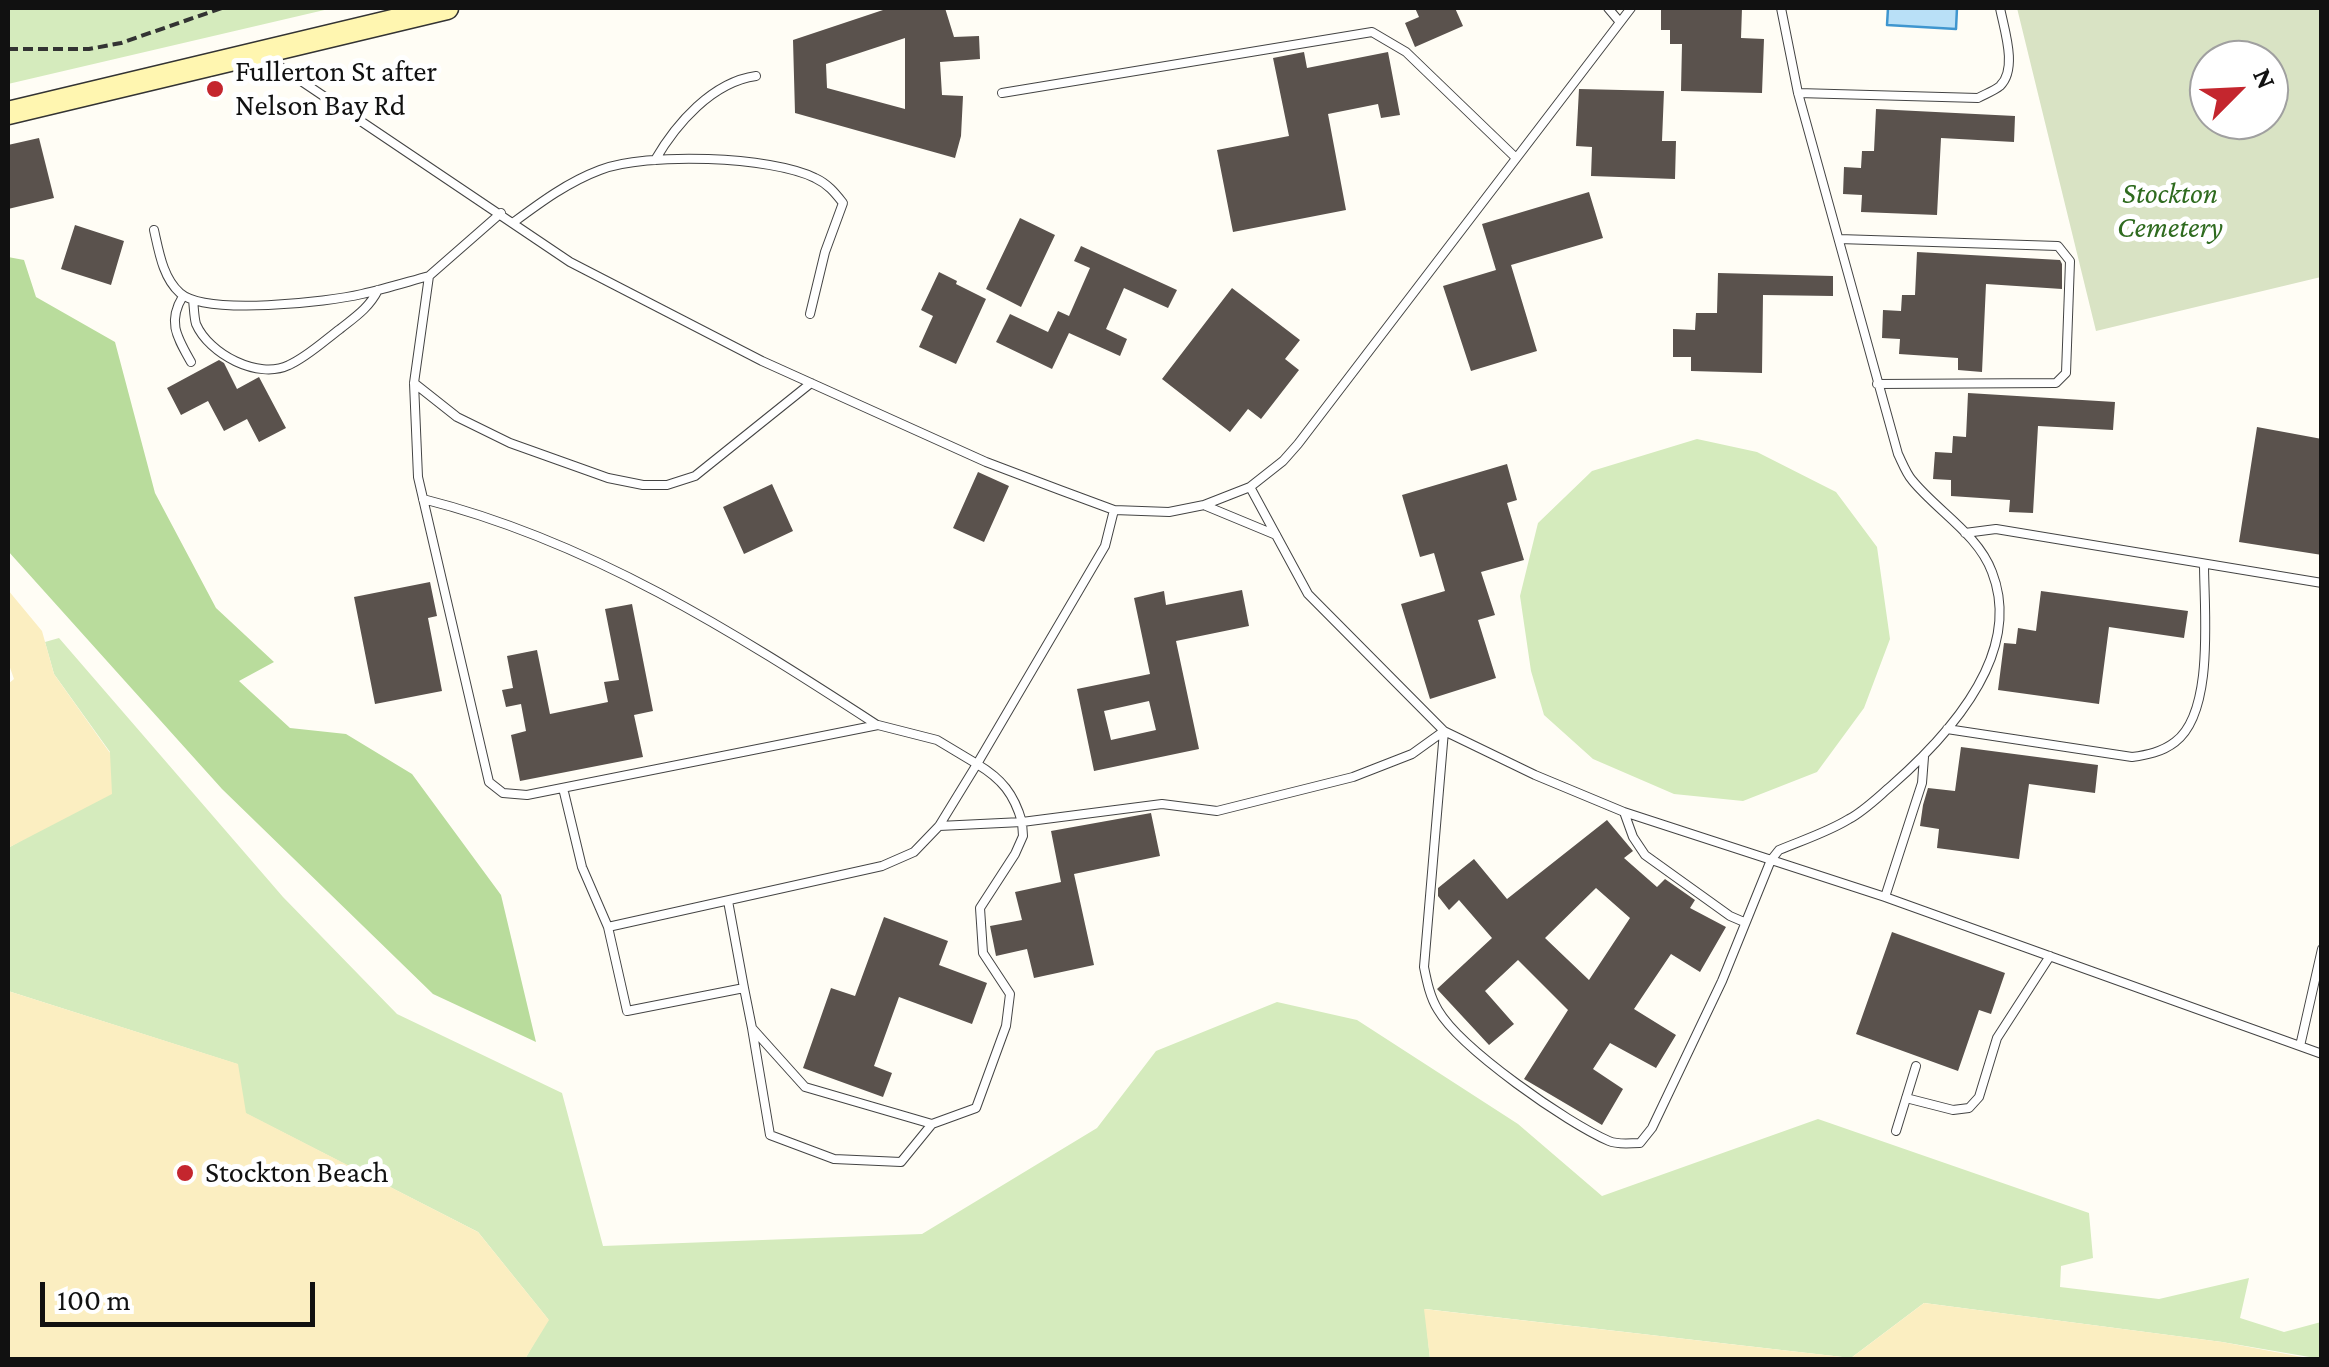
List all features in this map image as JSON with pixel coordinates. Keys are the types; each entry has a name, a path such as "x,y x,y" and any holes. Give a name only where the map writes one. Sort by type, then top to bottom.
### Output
{"main road":[{"path":"8,113 447,8"}],"lane":[{"path":"1608,8 1618,21"},
{"path":"259,53 570,262 811,383 986,462 1114,510 1169,512 1204,505 1250,486 1282,462 1631,8"},
{"path":"1773,8 1782,21"},
{"path":"1444,731 1424,966 1428,989 1439,1012 1458,1033 1529,1093 1613,1144 1640,1143 1652,1128 1722,980 1771,860 1779,850 1852,818 1924,757 1984,672 1998,636 2001,601 1991,568 1965,533 1911,479 1898,454 1798,93 1781,8"},
{"path":"1798,93 1978,98 2000,85 2006,75 2008,56 2000,8"},
{"path":"1002,94 1372,32 1417,61 1514,156"},
{"path":"655,160 666,141 707,98 739,78 756,76"},
{"path":"514,222 557,190 603,168 655,160 767,164 814,177 831,187 843,204 825,252 810,314"},
{"path":"154,230 162,262 172,284 183,296 247,305 314,302 429,276 501,213"},
{"path":"1838,239 2058,246 2070,261 2066,373 2056,383 1877,384"},
{"path":"429,276 414,382 416,460 489,782 503,792 527,795 878,725"},
{"path":"194,300 196,324 219,350 241,365 268,370 287,366 316,348 371,304 378,290"},
{"path":"183,296 174,311 174,327 191,362"},
{"path":"414,382 457,418 510,443 608,478 643,485 667,485 695,476 811,383"},
{"path":"1250,486 1308,594 1444,731 1624,812 1885,897 2322,1054"},
{"path":"423,499 478,513 614,568 738,635 878,725 937,740 1004,784 1016,799 1023,836 980,908 983,953 1010,994 1006,1026 976,1108 932,1124 901,1162 834,1160 770,1135 728,901"},
{"path":"1204,505 1276,535"},
{"path":"608,927 882,866 914,852 939,826 977,764 1104,546 1114,510"},
{"path":"1965,533 1996,529 2322,583"},
{"path":"1947,729 2132,757 2154,754 2176,742 2194,718 2202,680 2204,564"},
{"path":"939,826 1022,822 1162,804 1217,811 1353,776 1412,754 1444,731"},
{"path":"1885,897 1922,782 1924,757"},
{"path":"563,788 582,866 608,927 626,1011 744,988"},
{"path":"1624,812 1633,837 1645,854 1744,922"},
{"path":"2300,1046 2322,949"},
{"path":"1906,1098 1953,1110 1969,1108 1979,1098 1997,1038 2050,956"},
{"path":"752,1028 805,1087 932,1124"},
{"path":"1896,1131 1916,1066"}],"path":[{"path":"8,50 89,49 120,43 222,8"}],"green space":[{"path":"8,8 333,8 8,84"},
{"name":"Stockton Cemetery","path":"2017,8 2321,8 2321,277 2096,331"},
{"path":"8,257 24,260 36,297 115,342 155,493 216,608 274,662 239,681 290,728 346,734 412,774 501,895 536,1042 433,994 222,789 8,551"},
{"path":"1697,439 1757,452 1836,492 1877,547 1890,639 1864,708 1817,772 1743,801 1674,794 1593,759 1544,715 1531,671 1520,596 1538,523 1592,471"},
{"path":"59,638 283,897 397,1014 562,1093 603,1246 922,1234 1097,1128 1156,1051 1277,1002 1357,1020 1518,1124 1602,1196 1818,1119 2089,1213 2093,1258 2061,1266 2060,1287 2159,1299 2249,1278 2240,1318 2284,1332 2321,1322 2321,1359 2222,1342 1924,1303 1851,1358 1425,1309 1430,1359 525,1359 548,1319 478,1232 245,1113 237,1064 8,991 8,848 45,827 110,752 54,674 45,642"}],"sand":[{"path":"8,590 42,631 54,674 110,753 112,794 8,848 8,684 14,679 8,662"},
{"name":"Stockton Beach","path":"8,991 238,1064 246,1113 478,1232 549,1320 525,1359 8,1359"},
{"path":"1924,1303 2222,1342 2313,1359 1430,1359 1424,1309 1851,1358"}],"water":[{"path":"1888,8 1957,8 1956,29 1887,25"}],"building":[{"path":"889,8 945,8 954,37 979,36 980,59 940,62 942,95 963,96 961,136 955,158 795,113 793,40","holes":["905,38 905,109 827,88 826,64"]},
{"path":"1415,8 1455,8 1463,26 1415,47 1405,23 1419,17"},
{"path":"1661,8 1742,8 1741,38 1764,39 1762,93 1681,91 1682,44 1670,44 1670,30 1661,30"},
{"path":"1304,52 1307,68 1388,52 1400,115 1381,118 1378,104 1328,114 1346,210 1233,232 1217,150 1289,136 1273,58"},
{"path":"1579,89 1664,91 1662,141 1676,141 1675,179 1591,176 1592,147 1576,146"},
{"path":"1876,109 2015,116 2014,142 1941,138 1937,215 1861,212 1862,195 1843,194 1844,167 1861,168 1862,151 1874,151"},
{"path":"39,138 54,198 8,209 8,145"},
{"path":"1589,192 1603,238 1511,265 1537,351 1471,371 1443,286 1496,270 1482,224"},
{"path":"1020,218 1055,235 1021,307 986,289"},
{"path":"75,225 124,241 111,285 61,269"},
{"path":"1081,246 1177,290 1168,308 1124,288 1106,329 1127,339 1120,356 1069,333 1052,369 996,342 1010,314 1048,332 1058,311 1069,316 1090,268 1074,261"},
{"path":"1917,252 2060,260 2062,289 1986,284 1982,372 1958,370 1958,358 1899,354 1900,339 1882,338 1883,310 1901,311 1902,295 1915,295"},
{"path":"939,272 986,299 956,364 919,347 933,316 921,310"},
{"path":"1718,273 1833,276 1833,296 1763,295 1762,373 1691,371 1691,357 1673,357 1673,329 1695,330 1696,313 1717,313"},
{"path":"1232,288 1300,340 1285,359 1299,370 1261,419 1248,409 1230,432 1162,379"},
{"path":"219,360 237,389 259,377 286,428 259,442 247,419 224,431 208,401 181,415 167,388"},
{"path":"1968,393 2115,402 2113,430 2038,426 2033,513 2009,512 2010,500 1951,496 1951,480 1933,479 1935,452 1952,453 1953,436 1966,437"},
{"path":"2257,427 2322,439 2322,555 2239,542"},
{"path":"1507,464 1517,500 1507,503 1524,560 1481,572 1495,615 1478,620 1496,678 1430,699 1401,604 1445,591 1434,553 1420,557 1402,495"},
{"path":"978,472 1009,486 984,542 953,528"},
{"path":"772,484 793,531 744,554 723,507"},
{"path":"430,582 437,616 428,618 442,691 375,704 354,597"},
{"path":"1242,590 1249,626 1176,641 1199,749 1094,771 1077,689 1150,674 1134,598 1164,591 1166,605","holes":["1149,701 1156,730 1111,740 1104,711"]},
{"path":"2041,591 2188,611 2184,638 2109,627 2099,704 1998,690 2004,643 2016,644 2018,628 2036,631"},
{"path":"632,604 653,711 634,715 643,757 520,781 511,735 526,731 521,704 506,707 502,690 513,688 507,656 537,650 550,714 608,702 604,682 619,680 605,609"},
{"path":"1961,747 2098,765 2095,793 2029,784 2019,859 1937,848 1939,829 1920,826 1923,805 1928,788 1955,791"},
{"path":"1151,813 1160,856 1074,874 1094,965 1034,978 1027,949 996,956 990,926 1022,920 1015,892 1061,882 1051,831"},
{"path":"1607,820 1633,851 1624,858 1657,887 1665,879 1695,900 1690,908 1726,927 1700,972 1671,954 1634,1009 1676,1035 1656,1068 1610,1043 1593,1069 1623,1089 1602,1125 1524,1079 1568,1010 1518,960 1485,991 1514,1024 1489,1045 1437,989 1492,938 1459,900 1449,910 1438,896 1438,888 1474,859 1507,899","holes":["1596,888 1630,918 1589,980 1545,938"]},
{"path":"884,917 948,941 939,965 987,983 972,1024 899,997 874,1066 892,1073 883,1097 803,1068 831,988 855,996"},
{"path":"1892,932 2005,973 1991,1014 1979,1010 1958,1071 1856,1034"}],"place":[{"name":"Fullerton St after Nelson Bay Rd","path":"215,89"},
{"name":"Stockton Beach","path":"185,1173"}]}
